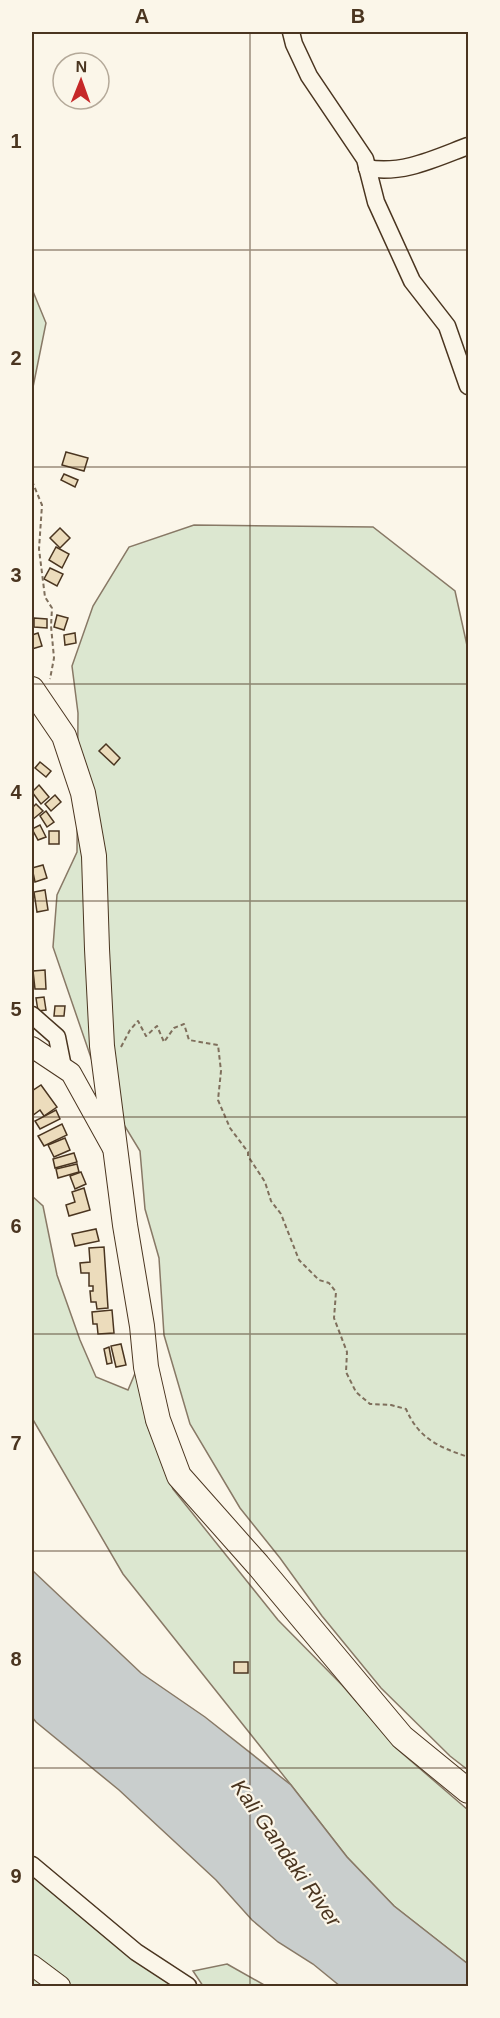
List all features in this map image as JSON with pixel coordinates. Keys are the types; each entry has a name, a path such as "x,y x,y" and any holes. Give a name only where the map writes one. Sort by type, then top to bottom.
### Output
{"highway":[{"path":"33,692 64,736 83,793 94,856 102,1046 134,1287 147,1367 159,1420 179,1476 258,1565 402,1737 468,1791"}],"main road":[{"path":"32,1047 72,1073 116,1153"},
{"path":"32,1965 60,1986"}],"street":[{"path":"291,32 309,76 365,159 376,202 412,281 447,326 468,387"},
{"path":"367,168 383,171 416,165 468,146"},
{"path":"32,1015 57,1037 63,1067"},
{"path":"32,1865 136,1952 188,1986"}],"path":[{"path":"32,481 42,505 39,549 45,597 52,608 54,658 51,678 33,692"},
{"path":"102,1046 116,1050 123,1047 130,1030 138,1021 146,1036 157,1026 164,1042 174,1028 184,1024 189,1040 218,1045 221,1071 218,1100 230,1128 266,1182 271,1201 285,1222 286,1230 299,1260 319,1280 329,1283 336,1292 334,1318 347,1352 346,1372 356,1392 370,1404 391,1405 406,1409 413,1425 423,1435 442,1448 468,1457"}],"green space":[{"path":"32,289 46,323 32,392"},
{"path":"194,525 373,527 455,591 468,650 468,1770 450,1756 381,1688 322,1616 240,1508 190,1424 164,1335 159,1258 145,1209 140,1151 101,1087 53,947 57,895 77,852 78,713 72,666 93,606 129,547"},
{"path":"32,1196 43,1206 57,1275 96,1377 128,1390 139,1364 146,1422 173,1489 278,1620 342,1685 396,1748 468,1810 468,1964 394,1906 347,1857 123,1574 32,1418"},
{"path":"32,1875 174,1986 32,1986"},
{"path":"227,1964 266,1986 203,1986 193,1971"}],"water":[{"name":"Kali Gandaki River","path":"32,1570 141,1673 205,1717 291,1785 347,1857 394,1906 468,1964 468,1986 340,1986 313,1964 278,1942 252,1920 216,1880 119,1790 36,1722 32,1717"}],"building":[{"path":"66,452 88,458 84,471 62,465"},
{"path":"64,474 78,480 75,487 61,480"},
{"path":"60,528 70,538 60,548 50,538"},
{"path":"56,547 69,554 62,568 49,560"},
{"path":"50,568 63,574 57,586 44,579"},
{"path":"57,615 68,618 64,630 54,627"},
{"path":"34,618 47,619 47,628 34,627"},
{"path":"38,633 42,646 32,649 32,635"},
{"path":"75,633 76,643 65,645 64,635"},
{"path":"106,744 120,758 114,765 99,751"},
{"path":"40,762 51,771 46,777 35,768"},
{"path":"39,785 49,797 41,804 32,792"},
{"path":"55,795 61,802 51,811 45,804"},
{"path":"36,804 43,811 32,820 32,808"},
{"path":"46,811 54,822 47,827 40,816"},
{"path":"40,825 46,837 38,840 32,829"},
{"path":"49,831 59,831 59,844 49,844"},
{"path":"43,865 47,878 35,882 32,868"},
{"path":"45,890 48,910 37,912 34,892"},
{"path":"45,970 46,989 35,989 33,971"},
{"path":"44,997 46,1010 38,1011 36,998"},
{"path":"55,1006 65,1006 64,1016 54,1016"},
{"path":"41,1085 57,1107 44,1116 40,1110 32,1116 32,1091"},
{"path":"56,1110 60,1119 40,1129 35,1121"},
{"path":"62,1124 67,1135 44,1146 38,1136"},
{"path":"65,1138 70,1150 54,1157 48,1145"},
{"path":"74,1153 77,1162 55,1168 53,1159"},
{"path":"77,1164 79,1172 58,1178 56,1169"},
{"path":"81,1172 86,1184 75,1189 70,1176"},
{"path":"84,1188 90,1210 69,1216 66,1205 75,1202 72,1192"},
{"path":"96,1229 99,1241 75,1246 72,1234"},
{"path":"104,1247 108,1308 97,1309 96,1302 91,1302 90,1291 93,1291 93,1286 89,1286 89,1273 81,1273 80,1263 90,1262 89,1248"},
{"path":"112,1310 114,1333 98,1334 97,1324 93,1324 92,1312"},
{"path":"121,1344 126,1365 116,1367 111,1346"},
{"path":"109,1347 112,1363 107,1364 104,1349"},
{"path":"234,1662 248,1662 248,1673 234,1673"}]}
